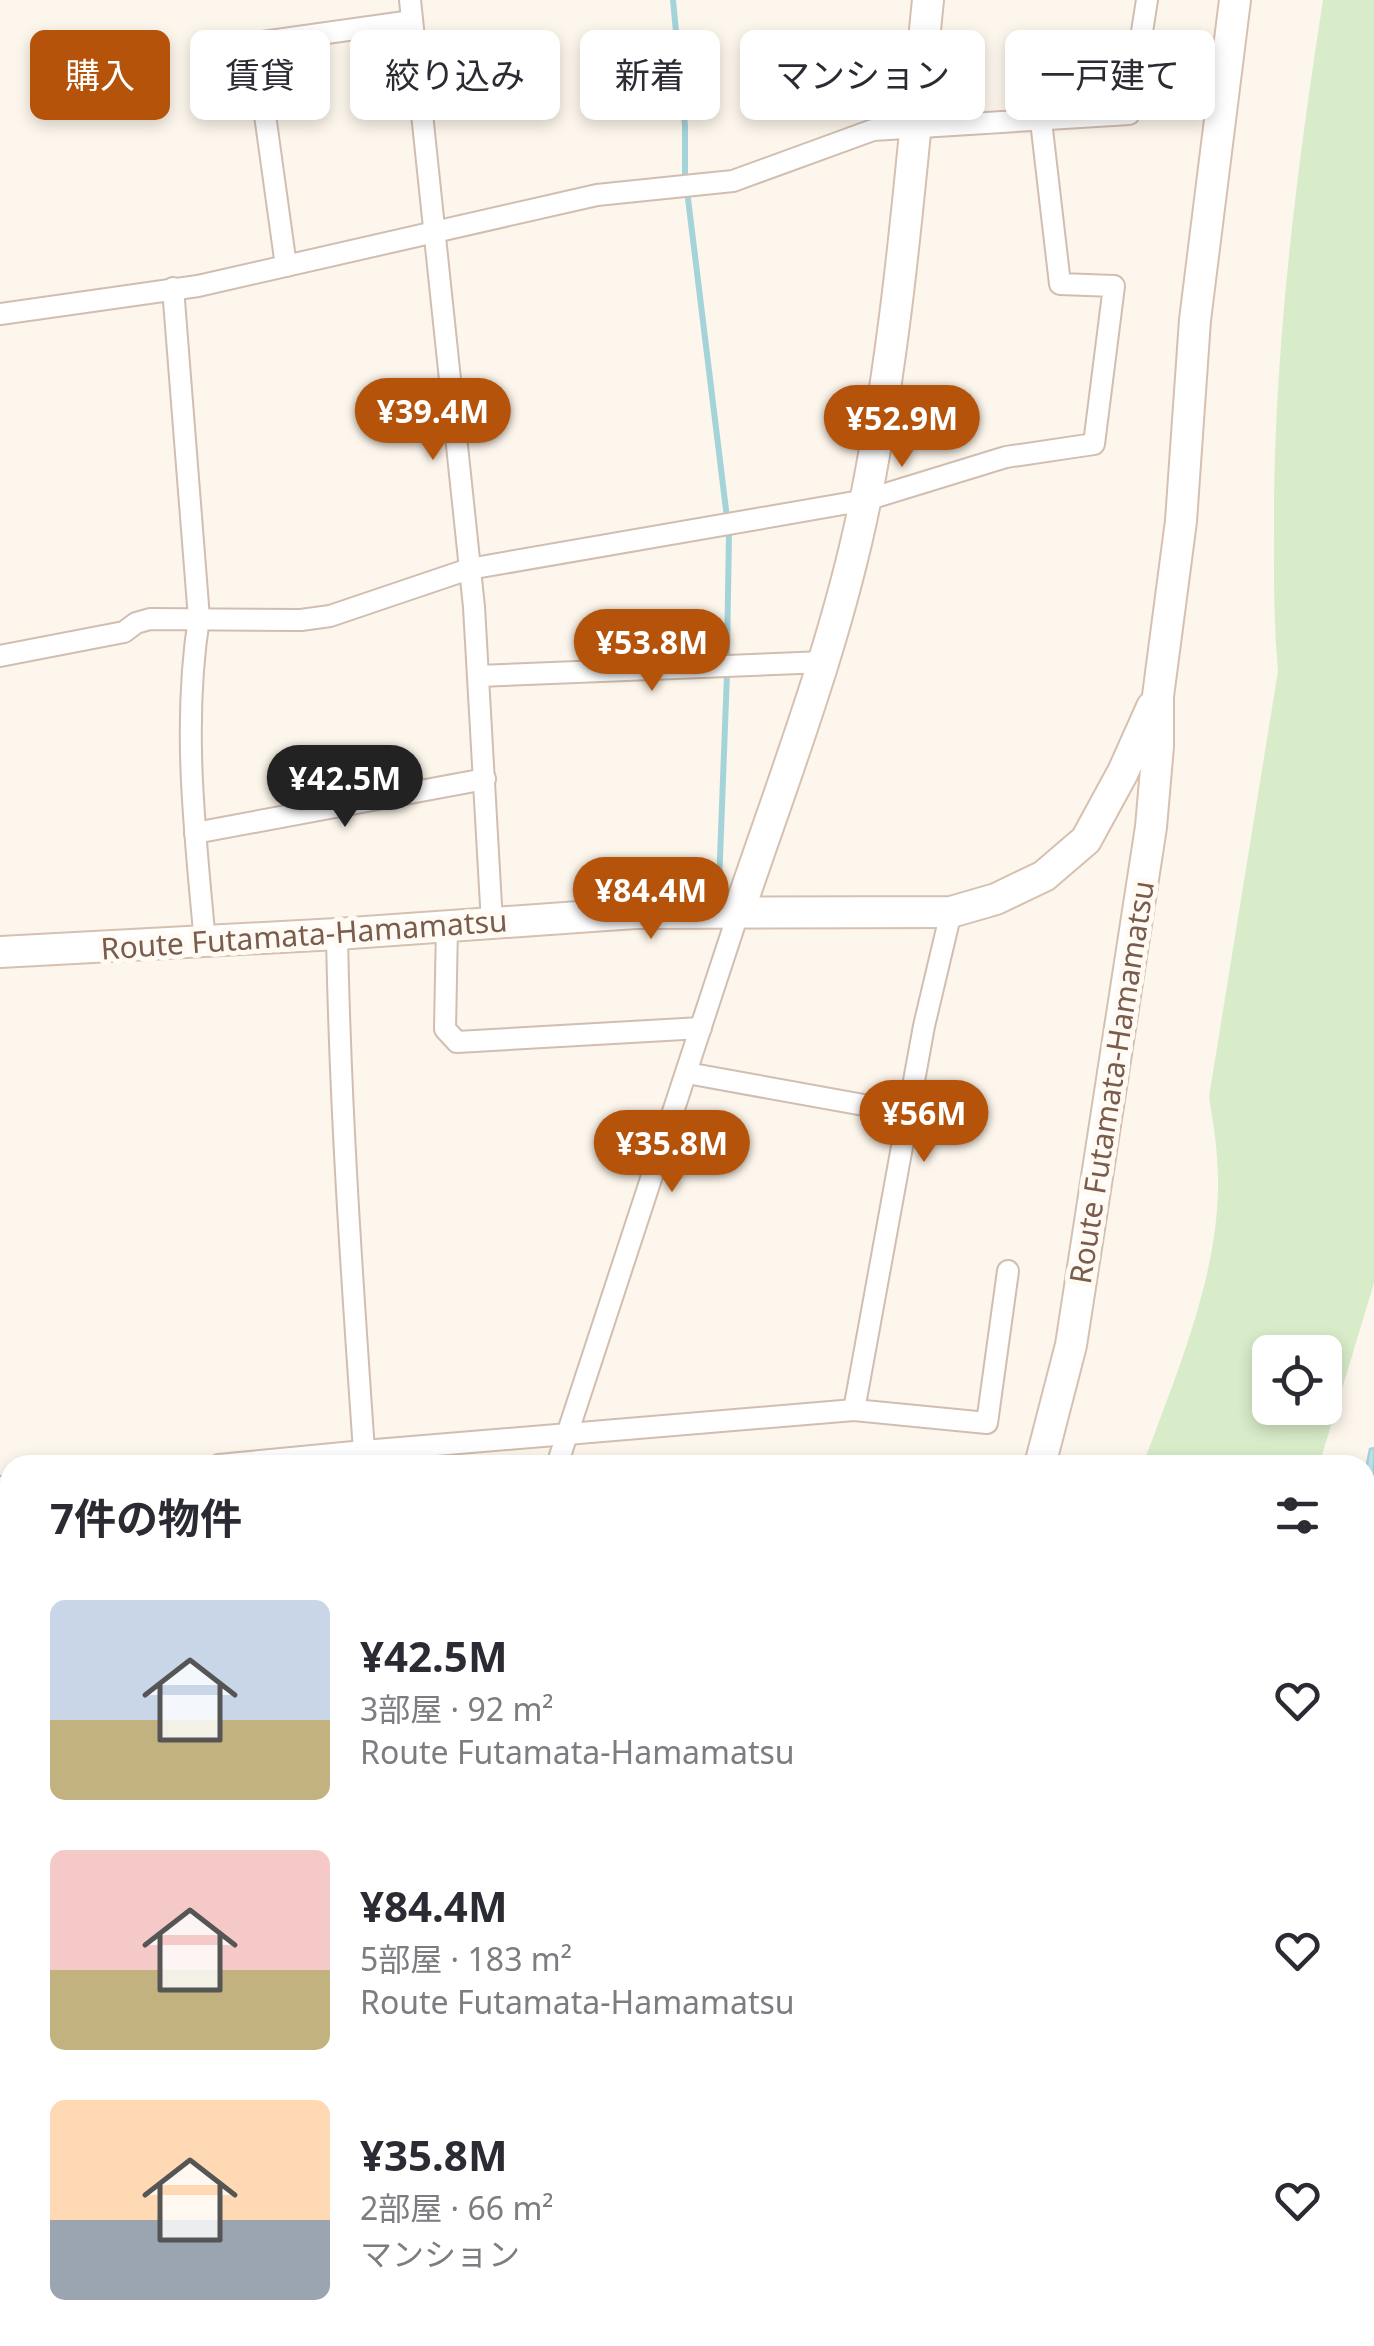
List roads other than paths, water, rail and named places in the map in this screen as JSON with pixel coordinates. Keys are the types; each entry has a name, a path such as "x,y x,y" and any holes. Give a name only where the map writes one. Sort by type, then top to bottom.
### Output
{"main road":[{"path":"739,911 824,662 866,500 893,351 928,0"},
{"name":"Route Futamata-Hamamatsu","path":"1043,1455 1071,1345 1151,827 1158,696 1182,521 1195,320 1230,7"},
{"name":"Route Futamata-Hamamatsu","path":"0,952 337,934 635,912 951,912 996,898 1044,876 1086,840 1158,696"}],"street":[{"path":"0,314 198,286 596,195 733,181 873,130 1129,114 1147,0"},
{"path":"286,266 255,42 411,11 469,569 492,923"},
{"path":"0,656 124,632 136,623 150,620 301,620 330,616 469,569 866,500 1006,457 1094,444 1114,286 1060,284 1041,121"},
{"path":"173,288 199,618 191,668 195,833 205,942"},
{"path":"478,676 824,662"},
{"path":"195,833 484,779"},
{"path":"560,1455 739,911"},
{"path":"854,1410 908,1113 951,912"},
{"path":"447,926 445,1029 457,1042 701,1028"},
{"path":"337,934 350,1252 364,1450"},
{"path":"687,1073 908,1113"},
{"path":"315,1455 854,1410 988,1423 1008,1271"}],"waterway":[{"path":"673,0 685,126 685,174 727,518"},
{"path":"727,654 729,532"},
{"path":"719,884 727,674"}]}
